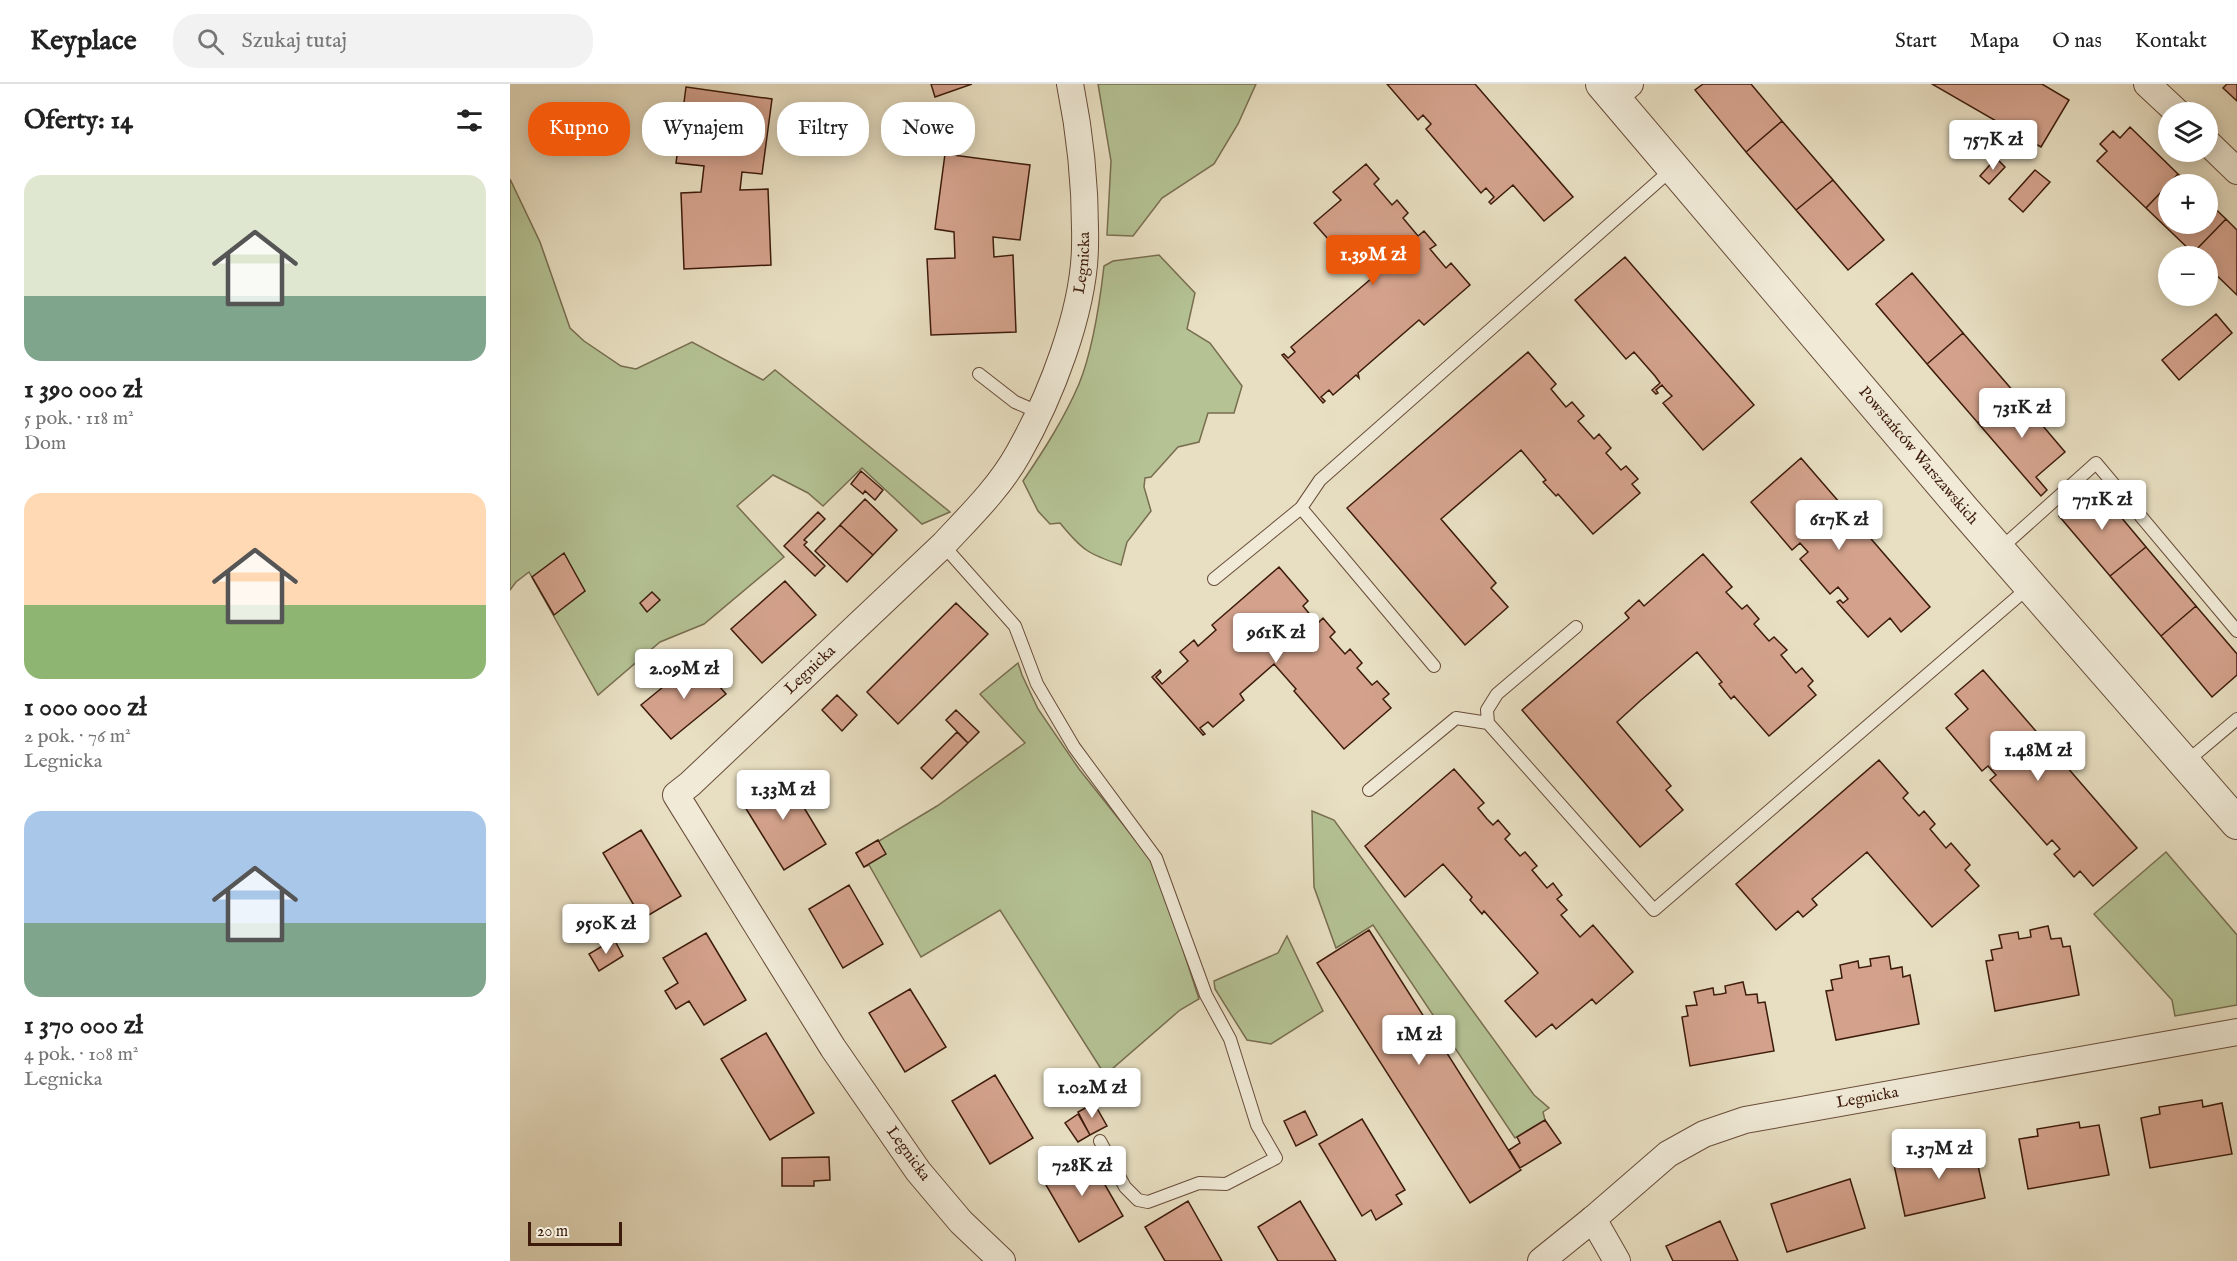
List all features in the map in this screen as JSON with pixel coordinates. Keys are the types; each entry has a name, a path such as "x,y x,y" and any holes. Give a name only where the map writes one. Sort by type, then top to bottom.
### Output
{"street":[{"name":"Legnicka","path":"1002,1261 961,1222 918,1170 839,1058 676,795 942,545 982,504 1018,455 1056,374 1078,302 1085,249 1085,183 1079,131 1070,84"},
{"path":"2147,84 2166,102"},
{"name":"Powstańców Warszawskich","path":"1615,89 1673,168 1999,550 2237,823"},
{"path":"2218,153 2237,171"},
{"name":"Legnicka","path":"1541,1261 1668,1154 1704,1134 1745,1120 2237,1032"},
{"path":"1593,1219 1617,1261"}],"lane":[{"path":"1214,579 1300,508 1320,480 1673,168"},
{"path":"979,374 1015,402 1038,412"},
{"path":"1999,550 2096,463 2237,631"},
{"path":"1300,508 1434,666"},
{"path":"942,545 1015,626 1036,684 1074,747 1156,858 1206,995 1230,1039 1257,1125 1276,1158 1226,1184 1199,1183 1148,1202 1138,1200 1125,1187 1100,1141"},
{"path":"1576,627 1497,694 1487,710 1488,723 1654,910 2030,586"},
{"path":"1369,790 1456,718 1488,723"},
{"path":"2186,762 2237,719"}],"green space":[{"path":"1098,84 1256,84 1238,124 1214,164 1162,198 1133,236 1107,235 1111,161"},
{"path":"510,179 540,242 570,328 584,341 621,366 636,369 692,342 763,380 775,370 950,512 922,524 862,468 823,506 808,493 773,475 737,506 784,557 704,624 660,642 598,695 529,572 510,590"},
{"path":"1159,255 1195,293 1187,329 1210,343 1242,386 1234,413 1208,413 1199,442 1178,447 1151,477 1145,478 1144,487 1151,511 1127,542 1121,565 1086,550 1060,523 1050,524 1038,511 1023,481 1067,410 1084,371 1092,342 1104,266 1113,261"},
{"path":"1018,663 1038,709 1079,769 1149,857 1163,888 1199,999 1180,1010 1105,1075 1000,910 921,957 869,865 864,867 856,853 937,806 1025,743 980,694"},
{"path":"1312,811 1334,820 1534,1095 1549,1108 1543,1112 1545,1120 1515,1138 1373,925 1336,948 1314,887"},
{"path":"2166,852 2237,935 2237,1005 2175,1016 2172,1000 2094,914"},
{"path":"1287,936 1323,1011 1271,1044 1247,1040 1215,989 1214,981 1278,953"}],"building":[{"path":"931,84 972,84 935,97"},
{"path":"1387,84 1475,84 1573,197 1544,221 1513,185 1491,204 1489,202 1494,197 1486,188 1481,193 1426,129 1431,124 1423,115 1418,120"},
{"path":"1703,84 1751,84 1782,121 1746,152 1695,90"},
{"path":"1932,84 2042,84 2069,100 2041,147"},
{"path":"2227,84 2237,84 2237,101 2223,88"},
{"path":"686,87 772,99 765,152 765,102 684,102"},
{"path":"1782,121 1833,180 1796,210 1746,152"},
{"path":"2130,127 2158,154 2158,162 2166,162 2178,174 2158,174 2158,195 2146,208 2097,161 2107,151 2100,144 2113,131 2120,138"},
{"path":"677,156 764,156 762,174 742,172 740,190 768,189 771,265 684,269 681,193 701,192 704,166 676,163"},
{"path":"945,156 1030,165 1020,240 993,237 994,257 1013,255 1016,332 931,335 927,259 955,258 954,232 935,229"},
{"path":"1996,158 2005,167 1989,184 1980,176"},
{"path":"1366,164 1379,179 1374,184 1392,205 1397,200 1408,213 1403,218 1418,236 1424,231 1436,245 1430,249 1446,268 1451,263 1470,285 1424,325 1419,320 1358,373 1359,378 1356,375 1333,395 1329,390 1321,397 1325,401 1323,403 1282,355 1288,358 1295,352 1291,347 1372,278 1349,250 1343,256 1314,223 1341,200 1333,192"},
{"path":"2035,170 2050,182 2023,212 2009,199"},
{"path":"1833,180 1884,240 1848,270 1796,210"},
{"path":"2158,195 2158,219 2146,208"},
{"path":"2218,211 2226,219 2218,227"},
{"path":"2226,219 2237,230 2237,295 2218,277 2218,246 2200,246 2211,234 2218,234 2218,227"},
{"path":"2173,234 2211,234 2200,246 2186,246"},
{"path":"1625,257 1754,405 1703,450 1663,403 1672,396 1662,385 1656,390 1658,393 1656,394 1652,390 1660,383 1655,376 1634,352 1626,359 1575,300"},
{"path":"1912,273 1963,333 1927,364 1876,304"},
{"path":"2216,314 2232,333 2179,380 2162,360"},
{"path":"1963,333 2014,392 1978,423 1927,364"},
{"path":"1528,352 1556,384 1551,389 1566,407 1572,402 1584,416 1578,421 1594,439 1599,434 1611,448 1606,453 1621,470 1626,466 1638,479 1632,484 1640,493 1593,534 1558,494 1556,496 1543,482 1546,480 1521,450 1441,519 1496,583 1491,588 1508,607 1465,645 1347,508"},
{"path":"2014,392 2065,452 2036,477 2047,490 2041,496 1978,423"},
{"path":"1801,458 1930,607 1901,632 1890,618 1868,637 1837,602 1840,600 1843,603 1848,599 1838,587 1830,594 1800,559 1808,552 1800,543 1792,550 1751,502"},
{"path":"861,471 883,490 875,500 865,491 863,494 851,484"},
{"path":"2095,486 2146,547 2110,576 2059,516"},
{"path":"865,499 897,530 873,555 840,525"},
{"path":"818,512 825,519 804,540 807,542 804,545 825,566 815,576 784,546"},
{"path":"840,525 873,555 847,582 815,551"},
{"path":"2146,547 2196,606 2161,636 2110,576"},
{"path":"564,553 585,591 554,615 532,577"},
{"path":"1703,554 1732,587 1726,592 1742,609 1747,605 1759,619 1754,624 1769,641 1774,637 1787,650 1781,655 1796,673 1802,668 1813,681 1808,686 1816,695 1769,736 1734,696 1731,699 1719,684 1722,682 1697,652 1640,701 1617,722 1671,786 1666,790 1683,810 1640,847 1522,710 1629,618 1625,613 1639,600 1644,606"},
{"path":"1279,567 1308,601 1303,606 1312,617 1318,623 1323,618 1335,632 1330,637 1345,654 1350,649 1362,663 1357,668 1372,685 1377,681 1389,694 1383,699 1391,708 1344,749 1274,664 1240,694 1244,700 1213,727 1208,722 1200,728 1205,734 1203,735 1152,677 1160,670 1161,672 1156,677 1162,684 1188,661 1180,652 1194,640 1198,646 1216,630 1212,625"},
{"path":"785,581 816,615 762,663 731,629"},
{"path":"652,592 660,600 647,612 640,603"},
{"path":"956,603 988,634 898,724 867,692"},
{"path":"2196,606 2237,654 2237,675 2212,697 2161,636"},
{"path":"696,660 726,694 671,739 641,705"},
{"path":"1983,670 2137,848 2093,886 2080,871 2074,877 2054,854 2060,849 2052,840 2047,845 1990,780 1996,775 1988,766 1982,771 1946,728 1968,709 1955,694"},
{"path":"837,695 857,715 842,731 822,710"},
{"path":"956,710 979,732 968,743 946,720"},
{"path":"957,732 968,743 932,779 921,768"},
{"path":"1879,760 1908,793 1903,798 1919,816 1924,811 1935,824 1930,829 1946,848 1951,843 1970,865 1965,870 1979,886 1932,927 1867,852 1812,899 1817,905 1803,917 1798,911 1776,930 1736,884"},
{"path":"1454,769 1484,803 1478,808 1487,819 1493,825 1498,820 1510,834 1505,839 1520,856 1525,852 1537,866 1532,870 1547,888 1553,883 1562,895 1557,899 1567,910 1561,915 1580,937 1593,925 1633,972 1596,1004 1592,999 1556,1029 1552,1024 1536,1037 1505,1001 1538,973 1484,911 1482,914 1470,900 1472,897 1443,864 1405,897 1365,846"},
{"path":"783,773 826,844 784,870 740,799"},
{"path":"641,830 681,896 642,919 603,853"},
{"path":"878,840 886,854 864,867 856,853"},
{"path":"849,885 883,944 843,968 809,909"},
{"path":"2048,926 2051,939 2061,938 2063,947 2070,946 2079,995 1995,1011 1986,961 1993,960 1991,950 2002,948 1999,935 2018,932 2019,939 2031,937 2030,930"},
{"path":"1369,930 1521,1170 1470,1203 1317,963"},
{"path":"706,933 746,1000 704,1025 689,1001 676,1009 665,991 678,983 663,958"},
{"path":"614,939 623,956 599,971 589,954"},
{"path":"1889,956 1891,969 1902,967 1903,977 1910,975 1919,1024 1836,1040 1826,991 1833,990 1831,980 1842,978 1840,965 1858,961 1859,968 1871,966 1870,959"},
{"path":"1743,982 1746,995 1757,994 1758,1003 1765,1002 1774,1051 1690,1066 1682,1017 1688,1016 1686,1006 1697,1005 1694,992 1713,988 1714,995 1726,993 1725,986"},
{"path":"910,989 946,1047 905,1072 869,1013"},
{"path":"766,1033 814,1113 770,1140 721,1059"},
{"path":"995,1075 1033,1138 990,1164 952,1101"},
{"path":"2202,1100 2203,1107 2222,1103 2232,1154 2150,1168 2141,1118 2160,1114 2159,1107"},
{"path":"1094,1103 1107,1126 1090,1135 1078,1112"},
{"path":"1305,1111 1317,1135 1296,1146 1284,1121"},
{"path":"1078,1114 1090,1135 1078,1142 1065,1123"},
{"path":"1362,1119 1405,1190 1396,1195 1402,1204 1376,1220 1371,1210 1362,1216 1319,1144"},
{"path":"1545,1120 1561,1143 1520,1168 1509,1150 1520,1143 1517,1137"},
{"path":"2079,1122 2080,1128 2099,1125 2109,1175 2028,1189 2019,1139 2038,1136 2037,1129"},
{"path":"1953,1145 1954,1152 1974,1147 1985,1198 1905,1216 1894,1165 1913,1161 1912,1154"},
{"path":"1086,1152 1123,1216 1079,1242 1042,1178"},
{"path":"829,1157 830,1180 814,1181 814,1186 782,1186 782,1158"},
{"path":"1850,1179 1865,1228 1787,1252 1771,1204"},
{"path":"1188,1201 1222,1261 1165,1261 1145,1227"},
{"path":"1300,1201 1336,1261 1278,1261 1258,1227"},
{"path":"1720,1221 1738,1261 1673,1261 1666,1246"}]}
